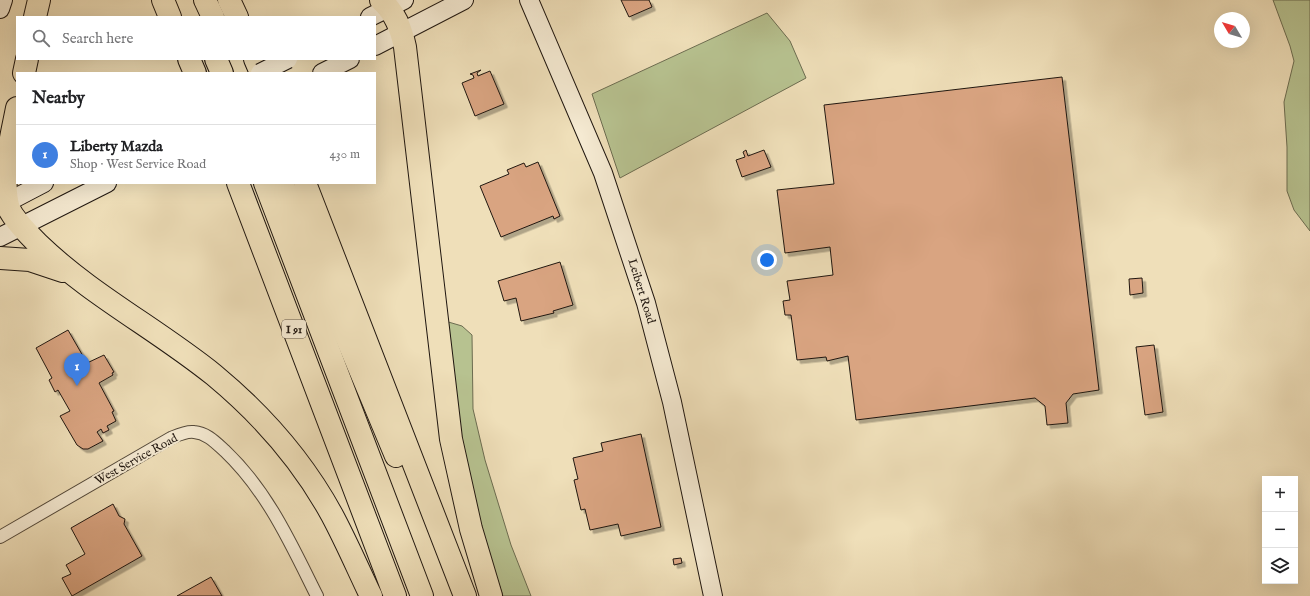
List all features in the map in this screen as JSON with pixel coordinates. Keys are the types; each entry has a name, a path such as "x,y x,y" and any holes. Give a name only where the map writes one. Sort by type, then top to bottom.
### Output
{"highway":[{"path":"35,16 39,0"},
{"path":"163,0 170,16"},
{"path":"190,0 197,16"},
{"path":"205,0 213,16"},
{"path":"229,0 237,16"},
{"path":"386,6 402,32 407,56 451,439 470,523 491,596"},
{"path":"24,72 27,60"},
{"path":"189,60 195,72"},
{"path":"216,60 222,72"},
{"path":"231,60 236,72"},
{"path":"255,60 261,72"},
{"path":"16,113 4,175 3,204 21,226 44,250 81,280 212,374 269,426 292,454 322,497 371,596"},
{"name":"I 91","path":"238,184 395,596"},
{"path":"265,184 422,596"},
{"path":"281,184 391,446 406,472 430,504"},
{"path":"281,184 288,211 435,596"},
{"path":"305,184 465,596"},
{"path":"0,258 30,260 47,265 81,280"}],"street":[{"path":"0,9 3,0"},
{"path":"376,45 464,0"},
{"name":"Leibert Road","path":"529,0 601,167 646,303 673,408 714,596"},
{"path":"263,72 286,60"},
{"path":"324,72 348,60"},
{"path":"3,204 42,184"},
{"path":"0,237 105,184"},
{"name":"West Service Road","path":"0,536 171,438 193,431 205,435 213,440 242,467 269,502 282,524 318,596"}],"green space":[{"path":"1273,0 1310,0 1310,231 1294,210 1287,191 1287,147 1284,102 1294,61"},
{"path":"767,13 790,41 806,78 620,178 592,94"},
{"path":"445,321 462,326 472,335 473,409 485,460 511,545 531,596 503,596 485,542 460,437"}],"building":[{"path":"621,0 649,0 652,7 629,17"},
{"path":"481,70 477,73 478,76 490,71 504,104 475,116 462,83 474,78 473,75 470,74"},
{"path":"1062,77 1099,390 1073,394 1066,403 1068,423 1047,425 1045,406 1035,398 856,420 848,356 827,361 826,357 797,360 791,315 785,315 783,301 790,300 787,281 833,275 830,247 785,253 777,190 834,184 824,105"},
{"path":"746,150 748,156 764,150 771,167 742,177 736,160 745,157 743,152"},
{"path":"538,162 560,216 554,219 553,216 501,237 480,186 509,174 507,170 524,163 526,167"},
{"path":"560,262 573,305 553,311 554,313 521,321 516,298 504,301 498,281"},
{"path":"1142,278 1143,293 1130,295 1129,279"},
{"path":"68,330 87,363 104,355 114,372 112,373 113,375 99,383 114,411 112,412 116,421 107,426 109,430 103,433 101,429 97,432 103,441 88,449 83,449 77,445 60,416 70,411 58,390 55,392 49,380 52,378 36,348"},
{"path":"1154,345 1163,412 1145,415 1136,347"},
{"path":"641,434 661,527 621,536 618,524 590,530 585,509 581,510 574,480 578,479 573,458 603,451 601,443"},
{"path":"113,504 119,516 125,519 124,524 142,556 72,596 62,578 71,574 66,565 85,554 71,528"},
{"path":"681,558 682,563 674,565 673,559"},
{"path":"211,577 222,596 177,596"}],"place":[{"name":"Liberty Mazda","path":"77,386"}]}
